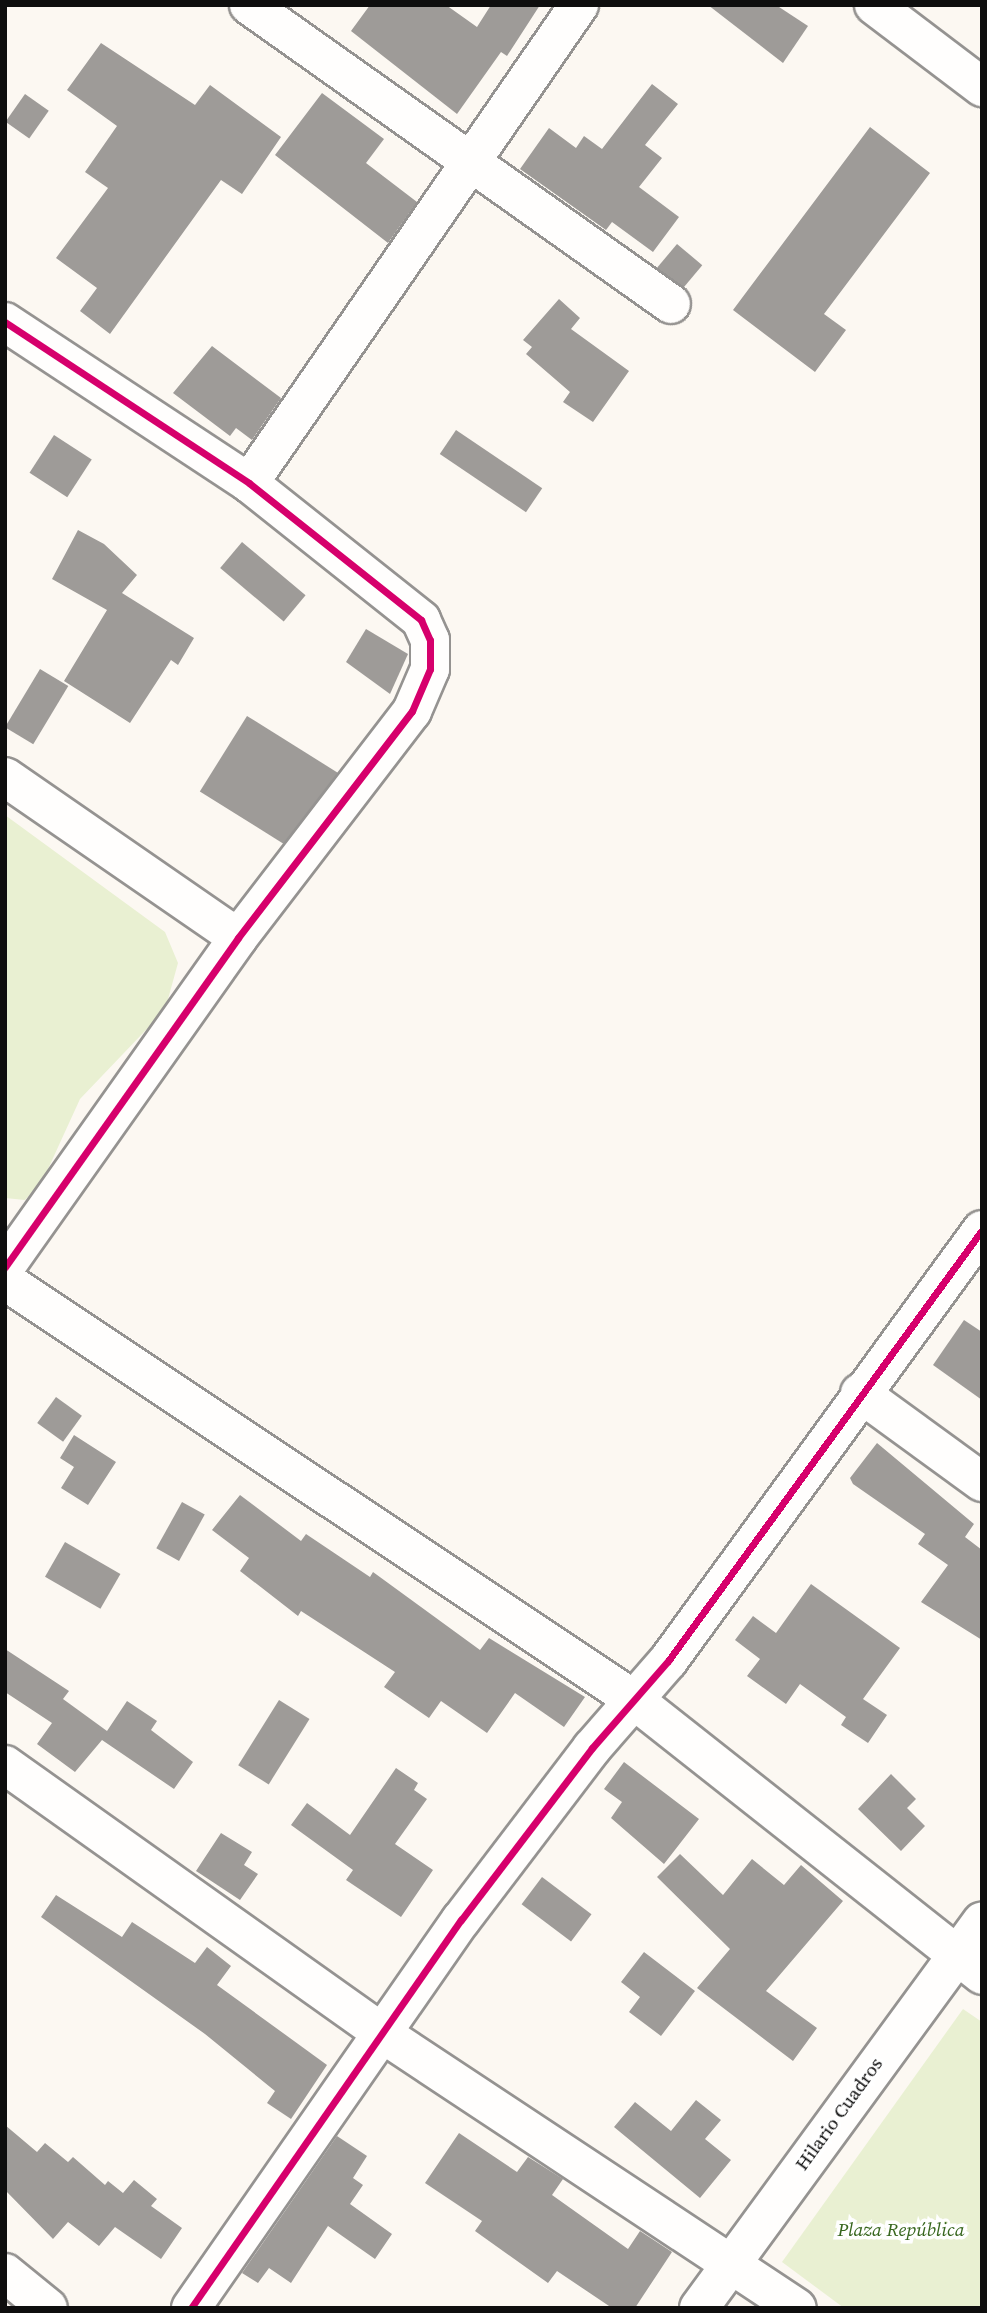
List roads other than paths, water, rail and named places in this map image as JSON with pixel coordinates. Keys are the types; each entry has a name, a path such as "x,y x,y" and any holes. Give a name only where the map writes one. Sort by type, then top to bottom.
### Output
{"street":[{"path":"250,5 671,304"},
{"path":"249,483 468,160 579,5"},
{"path":"874,5 982,86"},
{"path":"5,322 249,483 421,620 430,640 430,669 412,711 238,938 11,1244"},
{"path":"5,777 238,938"},
{"path":"191,2308 470,1909 633,1699 668,1661 860,1393 982,1230"},
{"path":"5,1281 633,1699 969,1965"},
{"path":"860,1393 982,1482"},
{"path":"5,1765 383,2034 797,2308"},
{"name":"Hilario Cuadros","path":"699,2308 730,2264 969,1965 982,1922"},
{"path":"5,2273 48,2308"}],"park label":[{"name":"Plaza República","path":"901,2230"}]}
